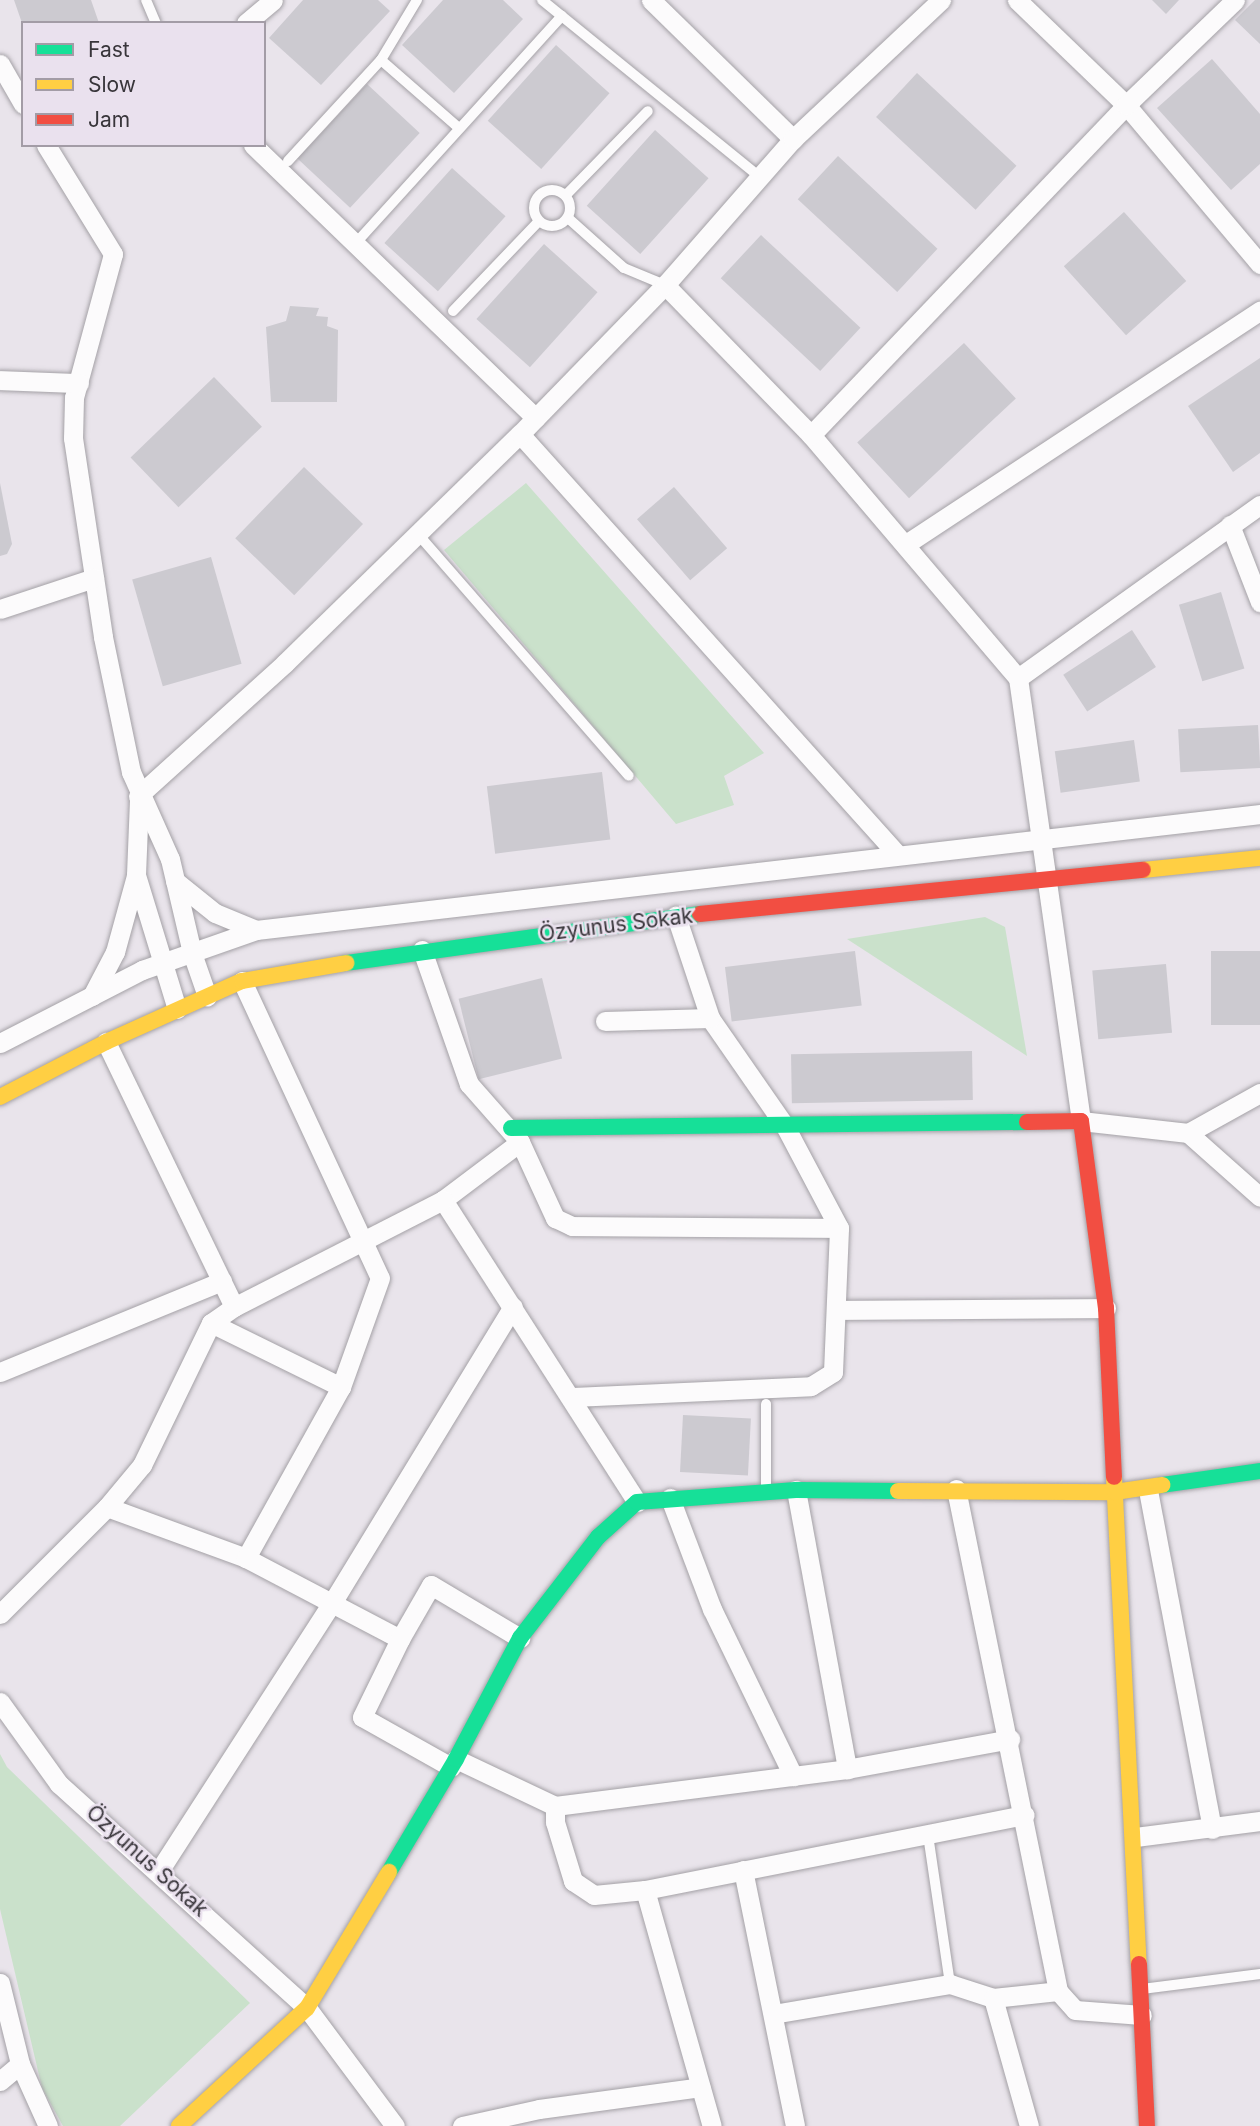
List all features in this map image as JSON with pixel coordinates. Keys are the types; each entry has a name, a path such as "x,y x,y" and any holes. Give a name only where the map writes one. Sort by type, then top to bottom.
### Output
{"street":[{"path":"248,21 274,0"},
{"path":"650,0 793,139"},
{"path":"139,798 285,663 416,532 520,434 665,285 793,139 941,0"},
{"path":"1017,0 1126,105 1260,264"},
{"path":"811,435 1126,105 1235,0"},
{"path":"0,64 21,100"},
{"path":"47,147 113,254 79,383 73,438 94,578 139,798 136,875 114,951 92,996"},
{"path":"255,147 536,418"},
{"path":"665,285 811,435 1018,678 1037,836 1081,1121 1106,1308 1135,1837 1147,2126"},
{"path":"906,544 1260,310"},
{"path":"0,380 79,383"},
{"path":"520,434 897,854"},
{"path":"1018,678 1260,505"},
{"path":"1230,525 1260,601"},
{"path":"0,609 94,578"},
{"path":"139,798 170,859 192,953 207,996"},
{"path":"0,1043 163,963 256,930 1037,836 1260,814"},
{"name":"Özyunus Sokak","path":"0,1097 106,1041 242,981 422,950 676,916 1044,882 1260,858"},
{"path":"136,875 177,1009"},
{"path":"175,881 215,913 256,930"},
{"path":"573,1397 811,1386 833,1373 838,1310 839,1228 785,1126 710,1018 676,916"},
{"path":"422,950 469,1084 515,1135 555,1218 572,1226 839,1228"},
{"path":"242,981 361,1244 380,1278 341,1387 246,1558"},
{"path":"605,1021 710,1018"},
{"path":"106,1041 234,1307"},
{"path":"1188,1133 1260,1093"},
{"path":"0,1614 107,1507 142,1465 211,1324 234,1307 443,1200 515,1135 785,1126 1081,1121 1188,1133 1260,1197"},
{"path":"443,1200 573,1397 637,1502"},
{"path":"0,1372 222,1280"},
{"path":"159,1871 332,1603 513,1307"},
{"path":"838,1310 1106,1308"},
{"path":"211,1324 341,1387"},
{"path":"179,2126 307,2008 453,1763 520,1638 598,1537 637,1502 796,1490 1115,1492 1148,1490 1260,1471"},
{"path":"956,1489 1010,1739 1058,1991 1075,2010 1142,2015"},
{"path":"796,1490 847,1769"},
{"path":"1148,1490 1212,1829"},
{"path":"670,1499 718,1622 793,1776"},
{"path":"107,1507 246,1558 400,1639"},
{"path":"520,1638 431,1585 400,1639 362,1717 453,1763 555,1806 847,1769 1010,1739"},
{"name":"Özyunus Sokak","path":"0,1702 59,1784 159,1871 307,2008 395,2126"},
{"path":"555,1806 555,1822 573,1881 594,1895 645,1890 1025,1815"},
{"path":"1135,1837 1260,1821"},
{"path":"743,1870 795,2126"},
{"path":"645,1890 712,2126"},
{"path":"0,1983 20,2064 48,2126"},
{"path":"774,2014 950,1984 993,1998 1058,1991"},
{"path":"993,1998 1029,2126"},
{"path":"0,2081 20,2064"},
{"path":"462,2126 539,2109 701,2087"}],"lane":[{"path":"146,0 155,21"},
{"path":"288,161 381,60 418,0"},
{"path":"542,0 760,177"},
{"path":"355,244 562,16"},
{"path":"381,60 459,128"},
{"path":"566,194 648,111"},
{"path":"554,189 566,194 571,206 568,218 551,226 539,221 534,210 537,197 554,189"},
{"path":"568,218 624,268 665,285"},
{"path":"453,311 539,221"},
{"path":"416,532 629,776"},
{"path":"766,1404 766,1491"},
{"path":"928,1835 950,1984"},
{"path":"1141,1989 1260,1974"}],"green space":[{"path":"526,483 764,753 724,776 734,805 676,824 444,550"},
{"path":"985,917 1005,927 1027,1056 847,939"},
{"path":"0,1754 7,1767 250,2003 120,2126 63,2126 42,2088 0,1909"}],"building":[{"path":"14,0 91,0 98,21 21,21"},
{"path":"303,0 378,0 390,11 321,85 269,38"},
{"path":"443,0 503,0 523,19 454,93 402,45"},
{"path":"1152,0 1179,0 1166,14"},
{"path":"1255,0 1260,0 1260,44 1235,20"},
{"path":"556,45 610,93 541,169 488,121"},
{"path":"1212,59 1260,114 1260,164 1231,190 1157,108"},
{"path":"917,73 1016,166 976,210 876,117"},
{"path":"367,84 420,133 350,208 297,159"},
{"path":"655,130 709,178 640,254 587,206"},
{"path":"838,156 937,249 897,292 798,199"},
{"path":"452,168 506,216 438,291 384,243"},
{"path":"1124,212 1186,281 1126,335 1064,266"},
{"path":"761,235 860,328 820,371 721,278"},
{"path":"544,244 598,292 530,367 476,319"},
{"path":"290,306 319,308 316,316 328,317 327,326 338,330 337,402 271,402 266,327 286,321"},
{"path":"964,343 1016,399 909,498 857,443"},
{"path":"1260,358 1260,453 1233,472 1188,406"},
{"path":"214,377 262,427 178,507 131,458"},
{"path":"304,467 363,524 294,595 235,538"},
{"path":"0,483 12,544 7,554 0,556"},
{"path":"674,487 727,548 690,580 637,519"},
{"path":"211,557 242,664 163,686 132,580"},
{"path":"1221,592 1244,669 1202,681 1179,605"},
{"path":"1132,630 1156,667 1087,712 1063,675"},
{"path":"1258,725 1260,768 1180,772 1178,729"},
{"path":"1134,740 1140,782 1061,793 1055,751"},
{"path":"602,772 610,839 495,854 487,786"},
{"path":"855,951 862,1006 732,1022 725,967"},
{"path":"1211,951 1260,951 1260,1025 1211,1025"},
{"path":"1166,964 1172,1033 1098,1039 1092,970"},
{"path":"542,978 562,1059 479,1079 459,999"},
{"path":"972,1051 973,1100 792,1103 791,1054"},
{"path":"683,1415 751,1419 748,1475 680,1472"}],"traffic: fast":[{"path":"346,963 700,914"},
{"path":"511,1128 1027,1122"},
{"path":"1162,1485 1260,1471"},
{"path":"389,1872 456,1759 520,1638 598,1537 637,1502 796,1490 898,1491"}],"traffic: slow":[{"path":"1143,870 1260,858"},
{"path":"0,1097 106,1042 242,981 346,963"},
{"path":"1114,1477 1139,1964"},
{"path":"898,1491 1115,1492 1162,1485"},
{"path":"179,2126 307,2008 389,1872"}],"traffic: jam":[{"path":"700,914 1143,870"},
{"path":"1027,1122 1081,1121 1106,1308 1114,1477"},
{"path":"1139,1964 1147,2126"}]}
